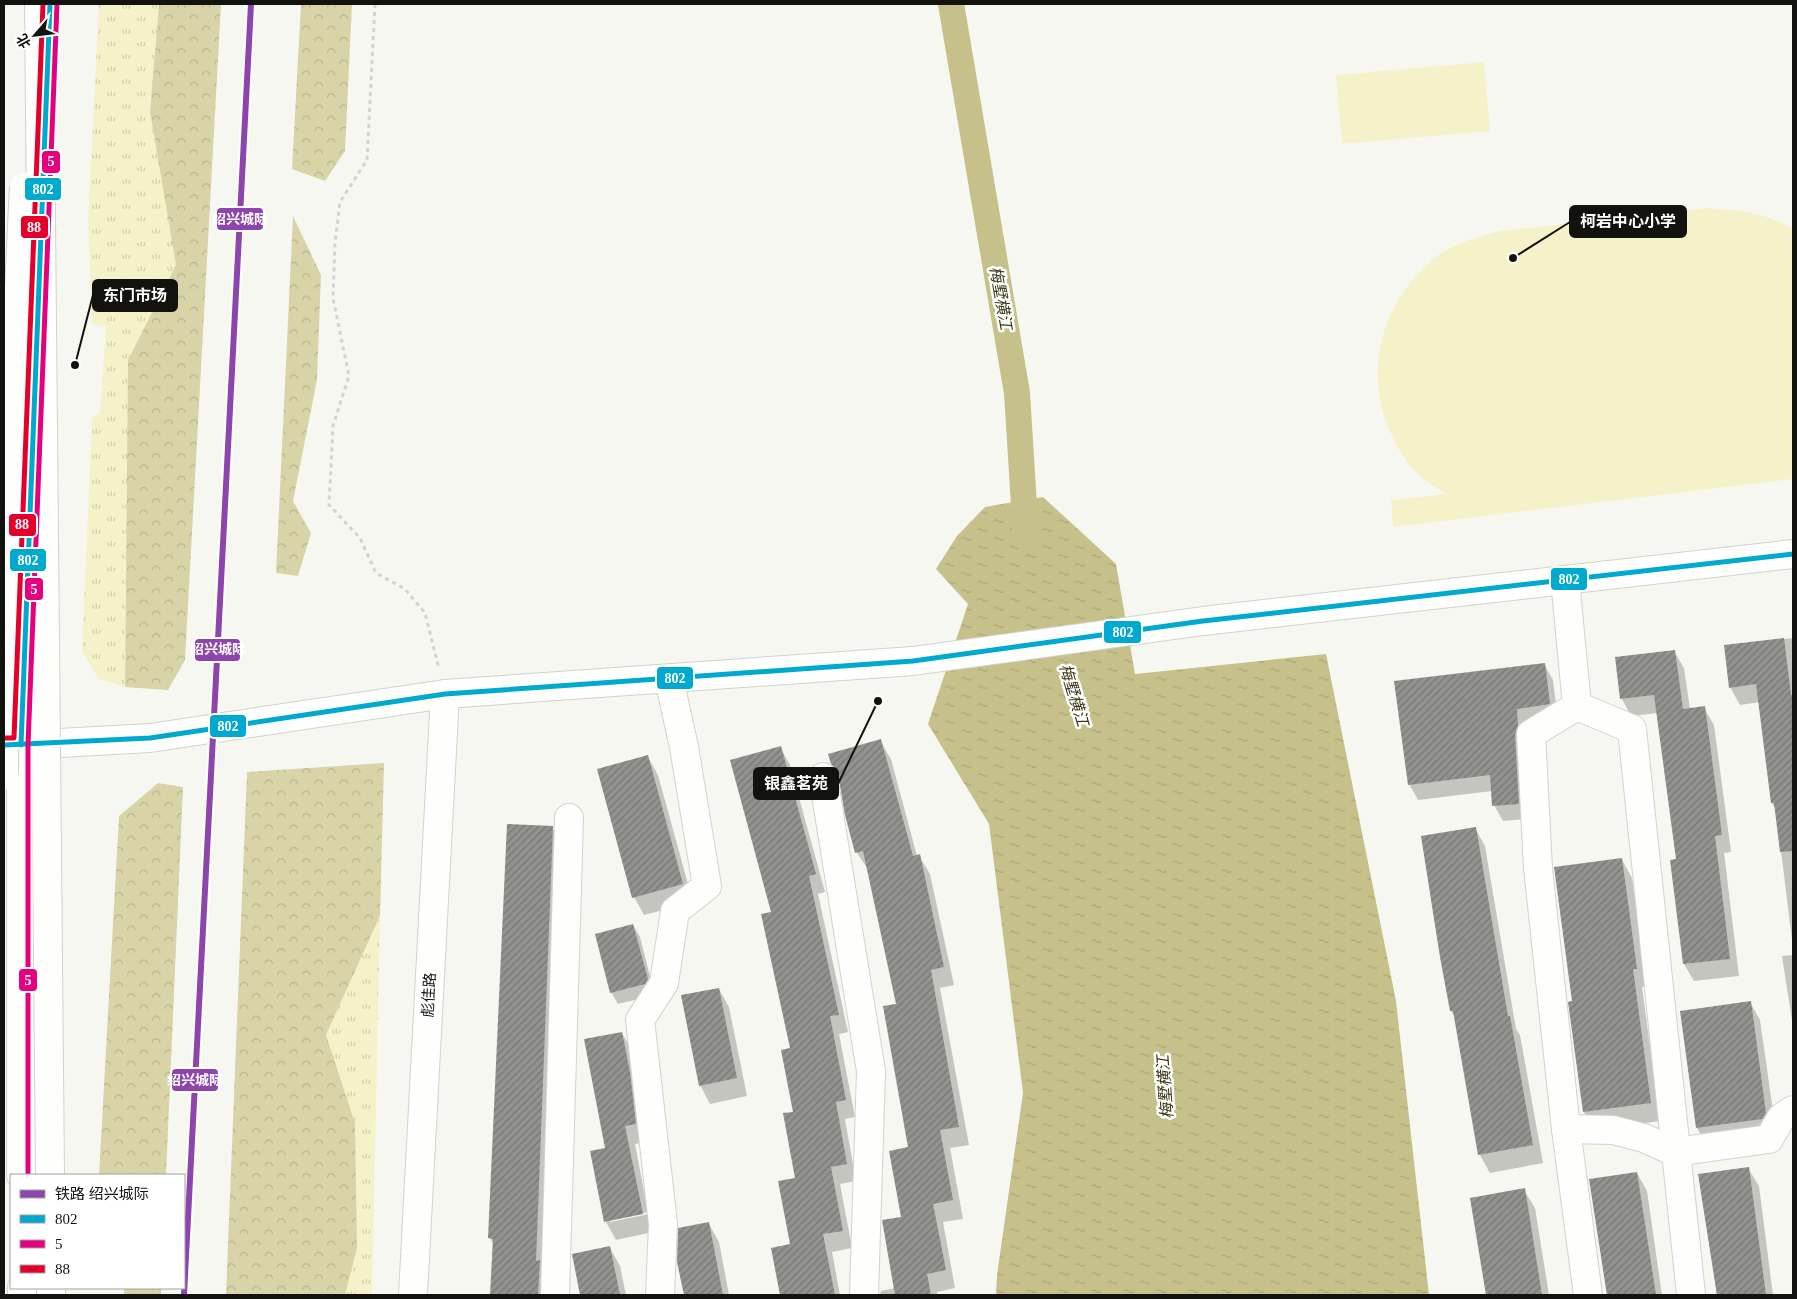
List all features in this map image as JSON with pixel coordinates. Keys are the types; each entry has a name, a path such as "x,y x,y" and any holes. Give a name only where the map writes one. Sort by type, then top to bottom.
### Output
{"main road":[{"path":"4,775 6,552 33,4"},
{"path":"39,4 50,1174"},
{"path":"21,1174 12,745 50,4"},
{"path":"12,745 150,738 445,694 913,661 1203,621 1793,554"},
{"path":"1565,580 1577,706"},
{"path":"660,1295 663,1224 640,1020 664,983 675,911 707,886 684,747 669,678"},
{"name":"彪佳路","path":"413,1295 445,694"},
{"path":"1577,706 1531,734 1538,868 1566,1129 1588,1295"},
{"path":"1577,706 1632,729 1691,1295"},
{"path":"823,778 871,1071 864,1295"},
{"path":"555,1295 569,818"},
{"path":"1566,1129 1613,1130 1644,1138 1675,1152 1768,1139 1781,1118 1793,1110"}],"path":[{"path":"375,4 367,160 340,202 335,243 333,298 349,376 333,426 329,505 360,538 376,573 405,589 426,613 445,694"}],"green space":[{"path":"99,4 159,4 150,112 176,265 128,360 125,687 99,679 82,651 92,419 100,412 106,327 92,324 88,220"},
{"path":"159,4 221,4 185,660 168,690 125,687 128,360 176,265 150,112"},
{"path":"301,4 352,4 345,151 325,181 292,169"},
{"path":"1484,62 1490,131 1342,144 1336,75"},
{"path":"1708,208 1741,211 1763,216 1793,229 1793,479 1393,527 1391,500 1446,494 1424,479 1406,460 1391,434 1381,404 1378,382 1378,359 1383,337 1390,315 1401,295 1415,277 1439,254 1455,245 1501,231"},
{"path":"293,216 321,275 317,380 293,501 311,533 298,576 276,573"},
{"path":"384,763 380,916 326,1035 355,1123 357,1248 345,1295 226,1295 247,772"},
{"path":"158,783 183,787 166,1174 99,1174 119,816"},
{"path":"380,916 372,1295 345,1295 357,1248 326,1035"},
{"path":"124,1289 161,1289 161,1295 124,1295"}],"water":[{"path":"1043,497 1116,564 1135,674 1326,654 1396,1001 1429,1295 996,1295 997,1275 1023,1093 989,824 928,724 968,604 936,569 957,536 985,507"}],"building":[{"path":"1784,638 1791,695 1793,695 1793,851 1780,852 1774,803 1771,803 1756,684 1729,688 1724,645"},
{"path":"1675,650 1683,709 1705,706 1722,835 1715,836 1730,959 1683,964 1670,860 1676,859 1654,695 1620,699 1615,657"},
{"path":"1545,663 1550,704 1517,709 1518,725 1515,735 1519,804 1492,806 1490,775 1408,785 1394,681"},
{"path":"881,739 913,856 920,854 944,967 931,970 959,1127 940,1130 953,1200 933,1204 946,1270 927,1274 931,1295 895,1295 882,1220 901,1217 889,1151 908,1147 883,1006 896,1004 863,851 855,853 845,815 838,774 831,764 828,754"},
{"path":"781,746 816,874 809,876 839,1015 830,1016 846,1100 836,1102 847,1164 831,1167 843,1231 823,1234 835,1295 780,1295 771,1248 790,1244 778,1181 795,1178 783,1113 793,1112 781,1050 790,1048 761,914 771,912 730,760"},
{"path":"648,755 683,884 632,898 597,769"},
{"path":"507,824 553,826 536,1261 540,1260 538,1295 490,1295 493,1239 488,1238"},
{"path":"1476,827 1508,1016 1510,1016 1533,1145 1478,1155 1453,1011 1450,1011 1440,957 1421,836"},
{"path":"1622,858 1637,969 1633,969 1651,1103 1583,1112 1568,1002 1572,1001 1554,867"},
{"path":"633,924 648,979 645,984 610,993 595,934"},
{"path":"719,988 737,1078 699,1086 681,995"},
{"path":"1751,1001 1766,1113 1762,1119 1696,1128 1680,1011"},
{"path":"622,1032 630,1072 636,1124 625,1126 643,1214 604,1222 590,1151 605,1148 584,1039"},
{"path":"1749,1167 1766,1295 1717,1295 1698,1174"},
{"path":"1637,1172 1656,1295 1607,1295 1589,1179"},
{"path":"1525,1188 1542,1295 1486,1295 1470,1198"},
{"path":"709,1222 723,1295 684,1295 677,1262 678,1228"},
{"path":"610,1246 620,1295 580,1295 572,1254"}],"waterway":[{"name":"梅墅横江","path":"951,4 1017,393 1026,537"}],"rail line":[{"name":"绍兴城际","path":"185,1276 251,4"},
{"name":"绍兴城际","path":"184,1289 184,1295"}],"transit line":[{"name":"88","path":"4,738 14,738 43,4"},
{"name":"802","path":"21,745 50,4"},
{"name":"5","path":"28,1174 28,745 57,4"},
{"name":"802","path":"4,745 150,738 445,694 913,661 1203,621 1793,554"}],"place":[{"name":"柯岩中心小学","path":"1513,258"},
{"name":"东门市场","path":"75,365"},
{"name":"银鑫茗苑","path":"878,701"}]}
